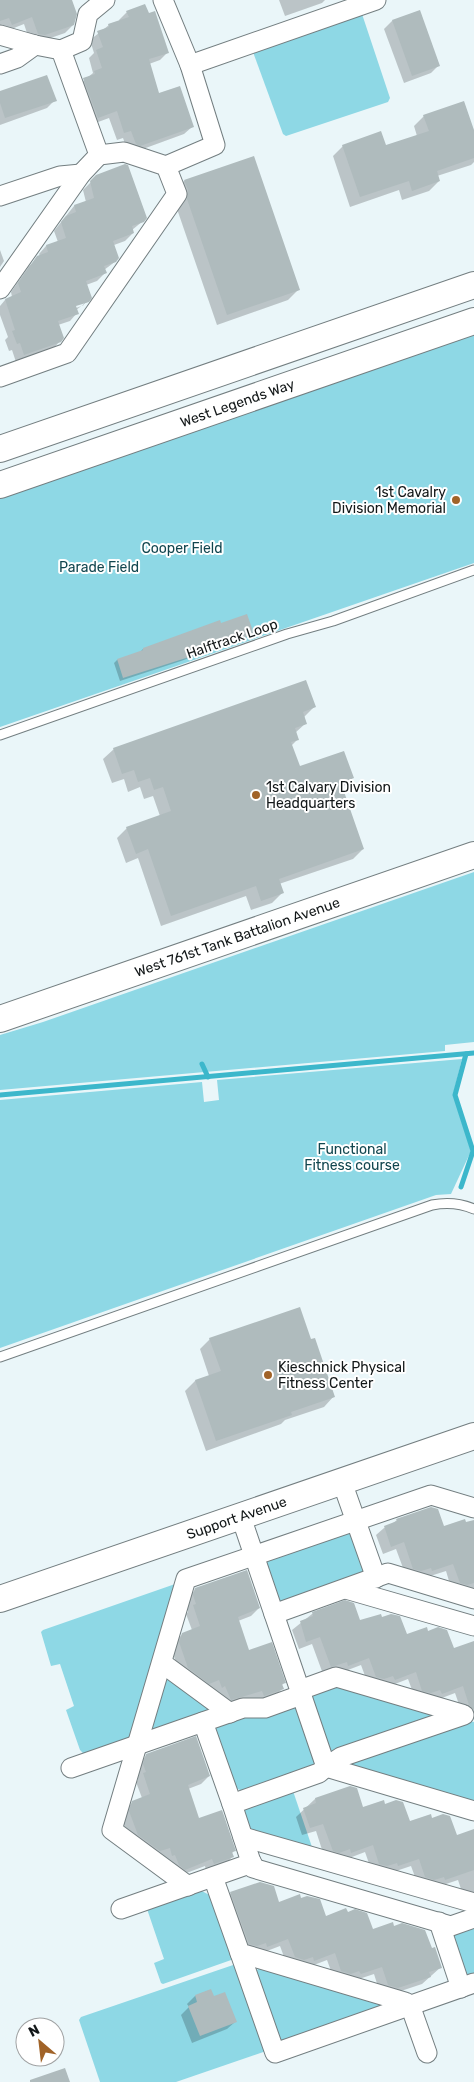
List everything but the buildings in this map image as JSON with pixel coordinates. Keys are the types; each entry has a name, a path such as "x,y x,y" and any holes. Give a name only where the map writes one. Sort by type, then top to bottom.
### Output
{"street":[{"path":"0,35 61,50 82,41 88,14 105,0"},
{"path":"0,289 81,174 100,155 124,152 166,166 215,145 190,66 163,0"},
{"path":"190,66 376,0"},
{"path":"0,64 17,58 35,45"},
{"path":"61,50 100,155"},
{"path":"0,377 67,353 177,194 166,166"},
{"path":"0,196 60,176 81,174"},
{"path":"0,449 474,284"},
{"name":"West Legends Way","path":"0,486 474,321"},
{"name":"West 761st Tank Battalion Avenue","path":"0,1019 474,855"},
{"name":"Support Avenue","path":"0,1599 474,1436"},
{"path":"342,1482 376,1578"},
{"path":"188,1886 112,1830 186,1579 431,1495 474,1508"},
{"path":"241,1516 326,1767"},
{"path":"274,1614 388,1573 474,1599"},
{"path":"346,1589 474,1626"},
{"path":"162,1663 230,1713"},
{"path":"71,1768 243,1708 265,1708 336,1677 468,1716"},
{"path":"232,1804 319,1773 341,1757 468,1716"},
{"path":"203,1722 253,1868 451,1926 474,1918"},
{"path":"326,1767 474,1811"},
{"path":"243,1837 474,1903"},
{"path":"121,1909 252,1863"},
{"path":"213,1877 275,2053 467,1986 439,1922"},
{"path":"240,1953 410,2005 427,2053"}],"lane":[{"name":"Halftrack Loop","path":"0,736 180,671 286,634 332,621 474,570"},
{"path":"0,1357 432,1205 447,1202 474,1209"}],"green space":[{"path":"362,14 390,98 388,102 286,136 283,134 253,52"},
{"name":"Parade Field","path":"474,332 474,563 0,727 0,496"},
{"path":"474,872 474,1042 445,1045 445,1051 0,1090 0,1035 43,1022"},
{"name":"Functional Fitness course","path":"462,1059 453,1095 471,1151 451,1194 436,1195 0,1348 0,1100 202,1082 204,1102 219,1100 217,1080"},
{"path":"351,1529 367,1571 281,1603 276,1600 263,1560"},
{"path":"178,1583 135,1736 85,1755 80,1750 66,1710 74,1706 60,1664 51,1666 41,1632"},
{"path":"164,1671 221,1710 148,1736"},
{"path":"337,1682 435,1711 431,1722 329,1753 310,1693"},
{"path":"296,1704 319,1765 249,1794 231,1786 212,1724"},
{"path":"463,1719 474,1722 474,1806 341,1766"},
{"path":"293,1791 313,1850 246,1831 242,1818 248,1803"},
{"path":"198,1889 217,1899 234,1959 163,1984 154,1963 164,1959 146,1906"},
{"path":"474,1922 474,1979 462,1976 450,1943 460,1926"},
{"path":"263,1963 402,2004 280,2046 252,1976"},
{"path":"236,1964 269,2050 176,2082 100,2082 79,2020 81,2017"}],"waterway":[{"path":"0,1095 474,1053"},
{"path":"461,1187 473,1151 455,1095 466,1054"},
{"path":"202,1064 208,1077"}],"place":[{"name":"1st Cavalry Division Memorial","path":"456,500"},
{"name":"1st Calvary Division Headquarters","path":"256,795"},
{"name":"Kieschnick Physical Fitness Center","path":"268,1375"}],"park label":[{"name":"Cooper Field","path":"182,548"}]}
